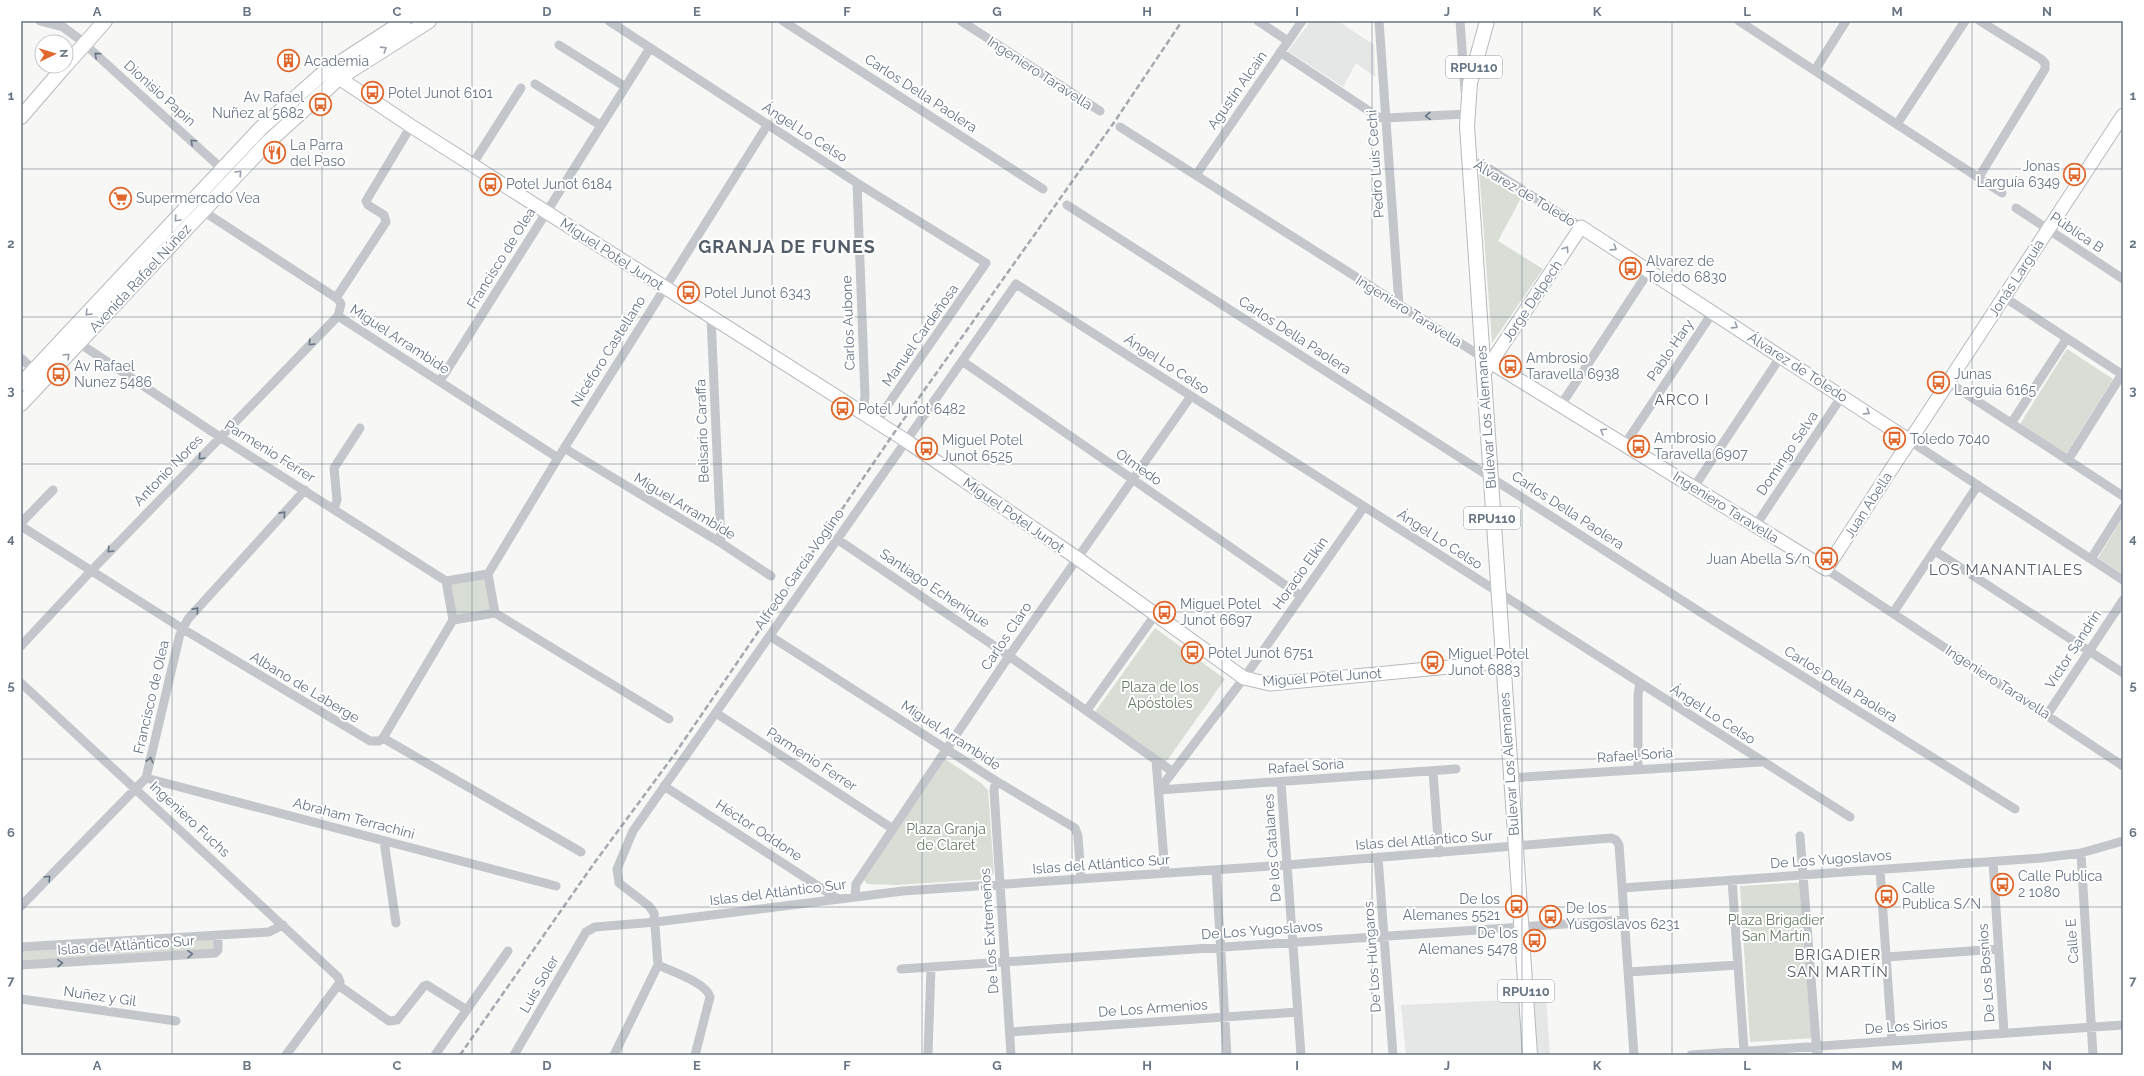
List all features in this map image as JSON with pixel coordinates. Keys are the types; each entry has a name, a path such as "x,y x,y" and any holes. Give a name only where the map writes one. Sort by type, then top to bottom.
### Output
{"main road":[{"path":"74,53 92,21"},
{"path":"74,46 105,21"},
{"name":"Avenida Rafael Núñez","path":"21,384 261,128 321,75 399,25 429,21"},
{"name":"Bulevar Los Alemanes","path":"1488,21 1470,83 1467,114 1469,160 1486,360 1483,375 1489,476 1530,1055"},
{"name":"Avenida Rafael Núñez","path":"21,404 267,143 399,25"},
{"path":"21,104 47,74"},
{"path":"21,116 58,74"},
{"path":"321,75 339,78"},
{"name":"Miguel Potel Junot","path":"339,78 411,126 905,440 1077,558 1244,678 1270,684 1502,662"},
{"name":"Jonás Larguía","path":"1910,441 2123,115"},
{"name":"Álvarez de Toledo","path":"1581,227 1910,441"},
{"name":"Jorge Delpech","path":"1486,360 1581,227"},
{"name":"Ingeniero Taravella","path":"1486,360 1560,404 1826,569"},
{"name":"Juan Abella","path":"1826,569 1910,441"}],"street":[{"name":"Dionisio Papin","path":"40,21 63,27 82,41 222,169"},
{"name":"Ángel Lo Celso","path":"609,21 857,183 986,263"},
{"name":"Carlos Della Paolera","path":"783,21 1043,189"},
{"name":"Ingeniero Taravella","path":"961,21 1100,111"},
{"path":"1258,21 1288,41"},
{"name":"Agustín Alcain","path":"1196,175 1301,21"},
{"name":"Pedro Luis Cechi","path":"1379,21 1399,305"},
{"path":"1280,52 1374,114 1386,118 1467,114 1460,21"},
{"path":"1739,21 2002,193"},
{"path":"1815,70 1846,21"},
{"path":"1897,124 1965,21"},
{"path":"1979,177 2046,69 2045,63 2041,59 1980,21"},
{"path":"559,45 624,86"},
{"name":"Francisco de Olea","path":"440,381 624,86 650,48"},
{"path":"536,84 600,125"},
{"path":"472,165 522,88"},
{"name":"Nicéforo Castellano","path":"488,574 664,287 768,124"},
{"path":"336,298 386,222 384,215 368,205 366,200 411,126"},
{"name":"Ingeniero Taravella","path":"1120,126 1486,360"},
{"name":"Álvarez de Toledo","path":"1469,160 1488,168 1581,227"},
{"name":"Carlos Aubone","path":"857,183 865,396 863,413"},
{"name":"Carlos Della Paolera","path":"1068,205 1711,619 2014,809"},
{"name":"Pública B","path":"2016,208 2122,275"},
{"name":"Miguel Arrambide","path":"203,211 336,298 341,304 338,316 558,458"},
{"name":"Manuel Cardeñosa","path":"876,422 986,263"},
{"path":"1560,404 1650,271"},
{"name":"Ángel Lo Celso","path":"1016,284 1761,762 1850,817"},
{"name":"Alfredo García Voglino","path":"656,922 654,913 649,906 621,886 617,876 618,869 633,831 905,440 1016,284"},
{"path":"2004,297 2122,374 2068,460"},
{"name":"Pablo Hary","path":"1625,444 1713,312"},
{"name":"Antonio Nores","path":"21,646 91,571 338,316"},
{"name":"Belisario Caraffa","path":"711,317 721,543"},
{"path":"2012,422 2067,338"},
{"name":"Parmenio Ferrer","path":"79,343 220,437 446,581"},
{"path":"1694,487 1781,356"},
{"path":"21,358 34,370"},
{"name":"Olmedo","path":"962,361 1301,596"},
{"path":"1948,382 2012,422 2123,496"},
{"name":"Carlos Claro","path":"856,896 856,884 948,750 1009,656 1191,396"},
{"name":"Domingo Selva","path":"1756,526 1842,396"},
{"path":"334,509 337,500 334,468 360,428"},
{"name":"Álvarez de Toledo","path":"1910,441 2123,580"},
{"name":"Miguel Arrambide","path":"564,448 721,543 770,576"},
{"path":"1893,613 1978,485"},
{"path":"21,523 53,490"},
{"name":"Francisco de Olea","path":"146,778 183,629 188,619 305,490"},
{"name":"Horacio Elkin","path":"1159,790 1244,678 1364,507"},
{"path":"2091,559 2123,508"},
{"name":"Albano de Laberge","path":"21,526 183,629 365,740 374,742 383,738"},
{"name":"Santiago Echenique","path":"837,539 1087,710 1173,772"},
{"path":"1935,550 2123,673"},
{"name":"Ingeniero Taravella","path":"1826,569 2123,766"},
{"path":"495,613 488,574 446,581 453,620 383,738 581,852"},
{"name":"Victor Sandrin","path":"2047,715 2088,650 2123,600"},
{"path":"453,620 495,613 669,719"},
{"path":"1087,710 1155,615"},
{"name":"Miguel Arrambide","path":"770,636 996,781 1074,828 1078,836 1081,879"},
{"name":"Ingeniero Fuchs","path":"21,683 136,788 283,926 338,981 389,1021 397,1020 424,986 427,985 467,1010"},
{"path":"1638,769 1638,694 1640,683"},
{"name":"Parmenio Ferrer","path":"716,713 893,829"},
{"path":"1156,760 1165,873"},
{"name":"Rafael Soria","path":"1510,778 1761,762"},
{"name":"Rafael Soria","path":"1159,790 1456,769"},
{"path":"1433,770 1439,853"},
{"path":"21,906 146,778"},
{"name":"Abraham Terrachini","path":"146,778 556,886"},
{"name":"De Los Extremeños","path":"996,781 994,790 1011,1055"},
{"name":"De los Catalanes","path":"1281,782 1301,1055"},
{"name":"Héctor Oddone","path":"664,786 838,898"},
{"path":"1800,836 1817,1050"},
{"name":"Islas del Atlántico Sur","path":"590,928 656,922 856,896 1287,865 1611,838 1616,840 1619,845 1622,888"},
{"path":"384,841 396,923"},
{"name":"De Los Yugoslavos","path":"1622,888 2041,858 2081,853 2123,841"},
{"name":"Calle E","path":"2081,853 2093,1055"},
{"name":"De Los Húngaros","path":"1378,857 1392,1055"},
{"name":"De Los Bosnios","path":"1993,862 2004,1034"},
{"path":"1216,870 1227,1055"},
{"path":"1880,870 1892,1041"},
{"path":"1732,880 1744,1051"},
{"path":"1622,888 1634,1055"},
{"name":"De Los Yugoslavos","path":"901,969 1293,941 1624,920"},
{"path":"614,1055 658,965 656,922"},
{"name":"Islas del Atlántico Sur","path":"21,947 269,932 283,926"},
{"name":"Luis Soler","path":"514,1055 590,928"},
{"name":"Islas del Atlántico Sur","path":"21,965 215,953 218,950 218,936"},
{"path":"1886,957 1998,949"},
{"path":"435,1055 508,952"},
{"path":"658,965 702,986 710,993 695,1055"},
{"path":"1628,972 1738,965"},
{"path":"928,1055 931,967"},
{"path":"286,1055 338,981"},
{"name":"Nuñez y Gil","path":"21,999 176,1021"},
{"name":"De Los Armenios","path":"1010,1032 1298,1012"},
{"name":"De Los Sirios","path":"1691,1055 1744,1051 1817,1050 1892,1041 2123,1025"}],"shaded area":[{"path":"1311,21 1338,21 1374,45 1375,77 1356,63 1343,87 1288,51"},
{"path":"1546,998 1550,1055 1406,1055 1401,1005"}],"green space":[{"path":"1479,169 1521,198 1498,241 1543,269 1492,343"},
{"path":"2067,349 2113,379 2066,454 2020,424"},
{"path":"2123,517 2123,574 2098,558"},
{"path":"486,576 492,611 456,618 450,583"},
{"name":"Plaza de los Apóstoles","path":"1155,628 1225,679 1166,762 1095,712"},
{"name":"Plaza Granja de Claret","path":"945,759 981,783 988,790 994,872 990,879 896,885 867,884 864,880"},
{"name":"Plaza Brigadier San Martín","path":"1807,882 1816,1038 1750,1042 1740,886"},
{"path":"215,938 215,950 21,961 21,949"}],"railway":[{"path":"460,1055 595,862 674,755 894,433 1115,121 1182,21"}],"place":[{"name":"Academia","path":"288,61"},
{"name":"Potel Junot 6101","path":"372,93"},
{"name":"Av Rafael Nuñez al 5682","path":"320,105"},
{"name":"La Parra del Paso","path":"274,153"},
{"name":"Jonas Larguía 6349","path":"2075,174"},
{"name":"Potel Junot 6184","path":"491,184"},
{"name":"Supermercado Vea","path":"121,198"},
{"name":"Alvarez de Toledo 6830","path":"1631,269"},
{"name":"Potel Junot 6343","path":"689,293"},
{"name":"Ambrosio Taravella 6938","path":"1511,366"},
{"name":"Av Rafael Nunez 5486","path":"58,374"},
{"name":"Junas Larguia 6165","path":"1939,382"},
{"name":"Potel Junot 6482","path":"842,409"},
{"name":"Toledo 7040","path":"1894,439"},
{"name":"Ambrosio Taravella 6907","path":"1639,446"},
{"name":"Miguel Potel Junot 6525","path":"927,448"},
{"name":"Juan Abella S/n","path":"1826,559"},
{"name":"Miguel Potel Junot 6697","path":"1164,612"},
{"name":"Potel Junot 6751","path":"1193,653"},
{"name":"Miguel Potel Junot 6883","path":"1433,662"},
{"name":"Calle Publica 2 1080","path":"2002,884"},
{"name":"Calle Publica S/N","path":"1886,896"},
{"name":"De los Alemanes 5521","path":"1516,907"},
{"name":"De los Yusgoslavos 6231","path":"1551,916"},
{"name":"De los Alemanes 5478","path":"1534,941"}],"district":[{"name":"GRANJA DE FUNES","path":"787,247"},
{"name":"ARCO I","path":"1682,400"},
{"name":"LOS MANANTIALES","path":"2006,570"},
{"name":"BRIGADIER SAN MARTÍN","path":"1838,964"}]}
